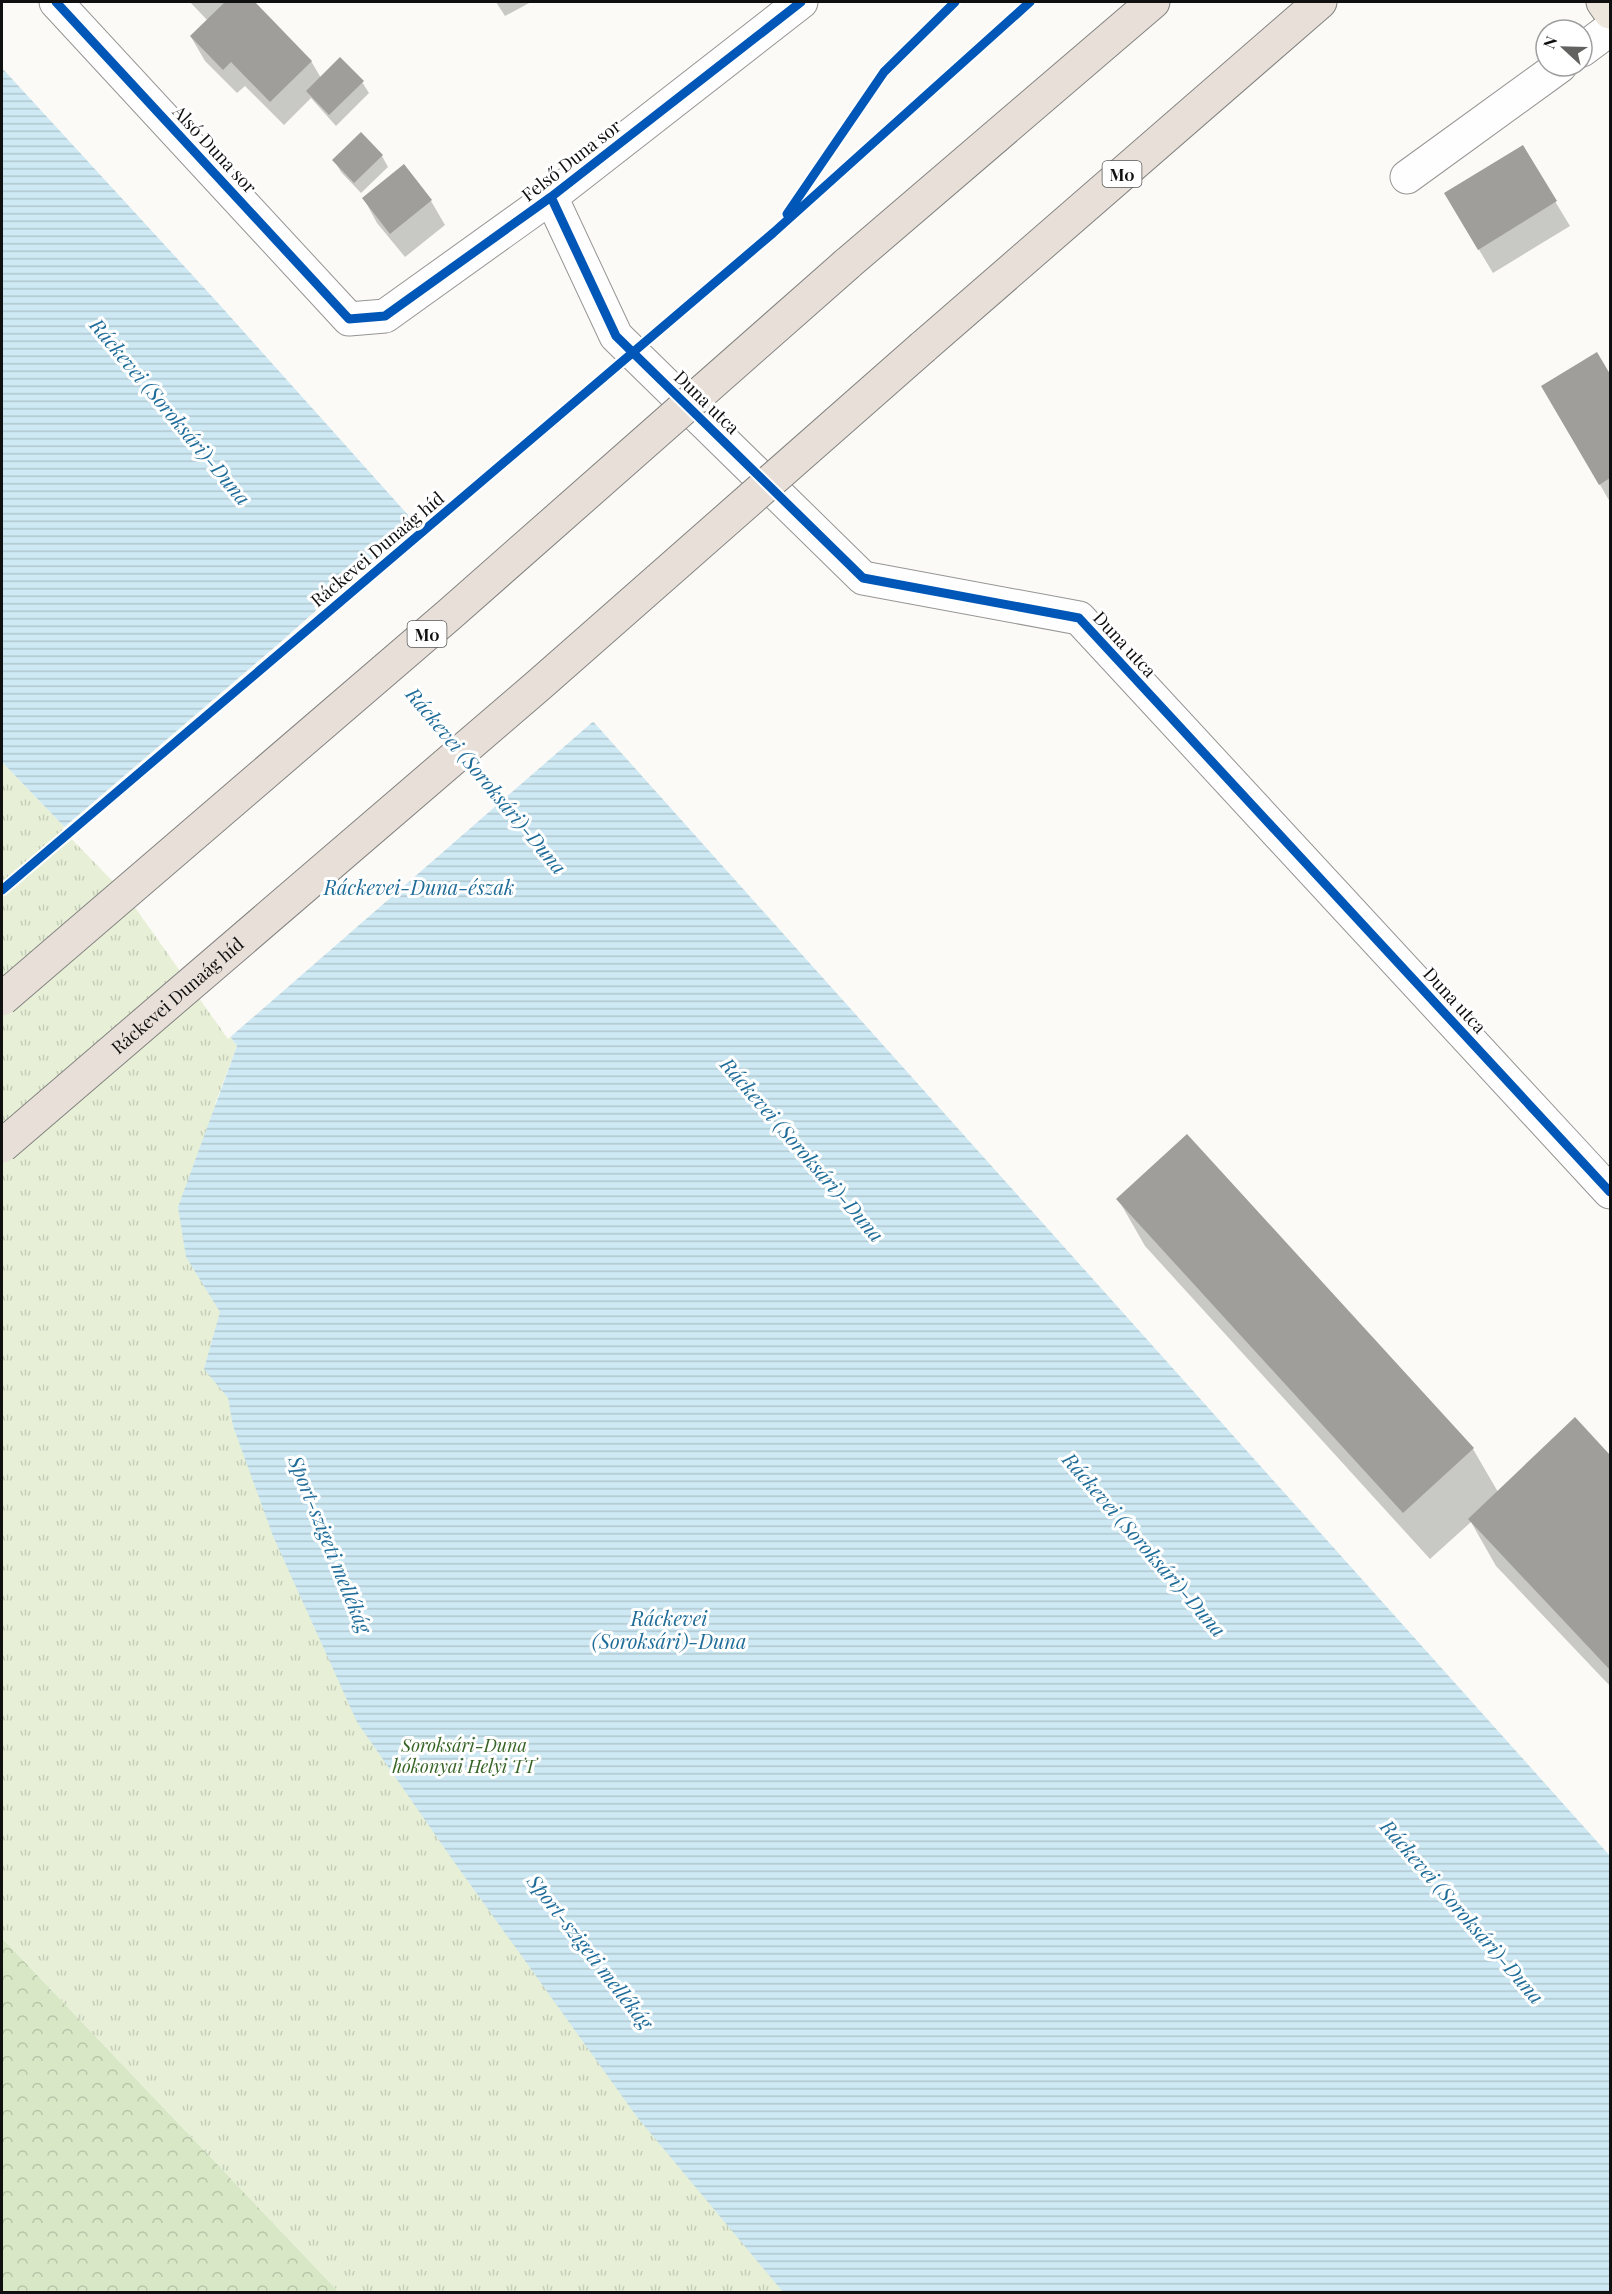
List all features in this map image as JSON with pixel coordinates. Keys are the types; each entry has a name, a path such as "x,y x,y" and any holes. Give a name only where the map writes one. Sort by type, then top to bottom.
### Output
{"highway":[{"name":"M0","path":"2,999 450,614 847,264 1153,2"},
{"name":"Ráckevei Dunaág híd","path":"2,1146 540,684 1320,2"}],"main road":[{"path":"1603,2 1611,12"}],"street":[{"name":"Alsó Duna sor","path":"56,2 349,319"},
{"name":"Felső Duna sor","path":"349,319 385,316 551,197 801,2"},
{"path":"1594,41 1611,29"},
{"path":"1407,177 1543,78"},
{"name":"Duna utca","path":"551,197 616,336 863,578 1078,618 1611,1192"}],"green space":[{"name":"Soroksári-Duna hókonyai Helyi TT","path":"2,762 129,894 237,1046 215,1104 1492,2292 339,2292 2,1938"},
{"path":"2,1938 339,2292 2,2292"}],"water":[{"name":"Ráckevei-Duna-észak","path":"2,68 218,303 1610,1856 1610,2292 783,2292 637,2117 357,1722 273,1536 233,1426 228,1398 204,1369 220,1312 186,1257 178,1207 237,1046 129,894 2,762"}],"pier":[{"path":"418,520 596,719 228,1039 127,896 62,829 276,646"}],"building":[{"path":"225,2 255,2 312,61 270,102 231,62 223,70 190,36"},
{"path":"340,57 364,81 329,115 306,91"},
{"path":"361,132 383,155 354,183 332,160"},
{"path":"1523,145 1557,201 1478,250 1444,193"},
{"path":"404,164 432,200 390,234 362,198"},
{"path":"1597,352 1610,374 1610,478 1599,485 1541,386"},
{"path":"1187,1134 1474,1448 1403,1513 1116,1199"},
{"path":"1575,1417 1610,1455 1610,1670 1468,1519"}],"cycle path":[{"path":"56,2 349,319 385,316 551,197 801,2"},
{"path":"787,214 884,72 955,2"},
{"path":"2,890 773,233 1030,2"},
{"path":"551,197 616,336 863,578 1079,618 1610,1192"}],"water label":[{"name":"Ráckevei (Soroksári)-Duna","path":"171,411"},
{"name":"Ráckevei (Soroksári)-Duna","path":"487,780"},
{"name":"Ráckevei (Soroksári)-Duna","path":"803,1149"},
{"name":"Sport-szigeti mellékág","path":"331,1544"},
{"name":"Ráckevei (Soroksári)-Duna","path":"1145,1544"},
{"name":"Ráckevei (Soroksári)-Duna","path":"669,1628"},
{"name":"Ráckevei (Soroksári)-Duna","path":"1463,1911"},
{"name":"Sport-szigeti mellékág","path":"591,1951"}]}
